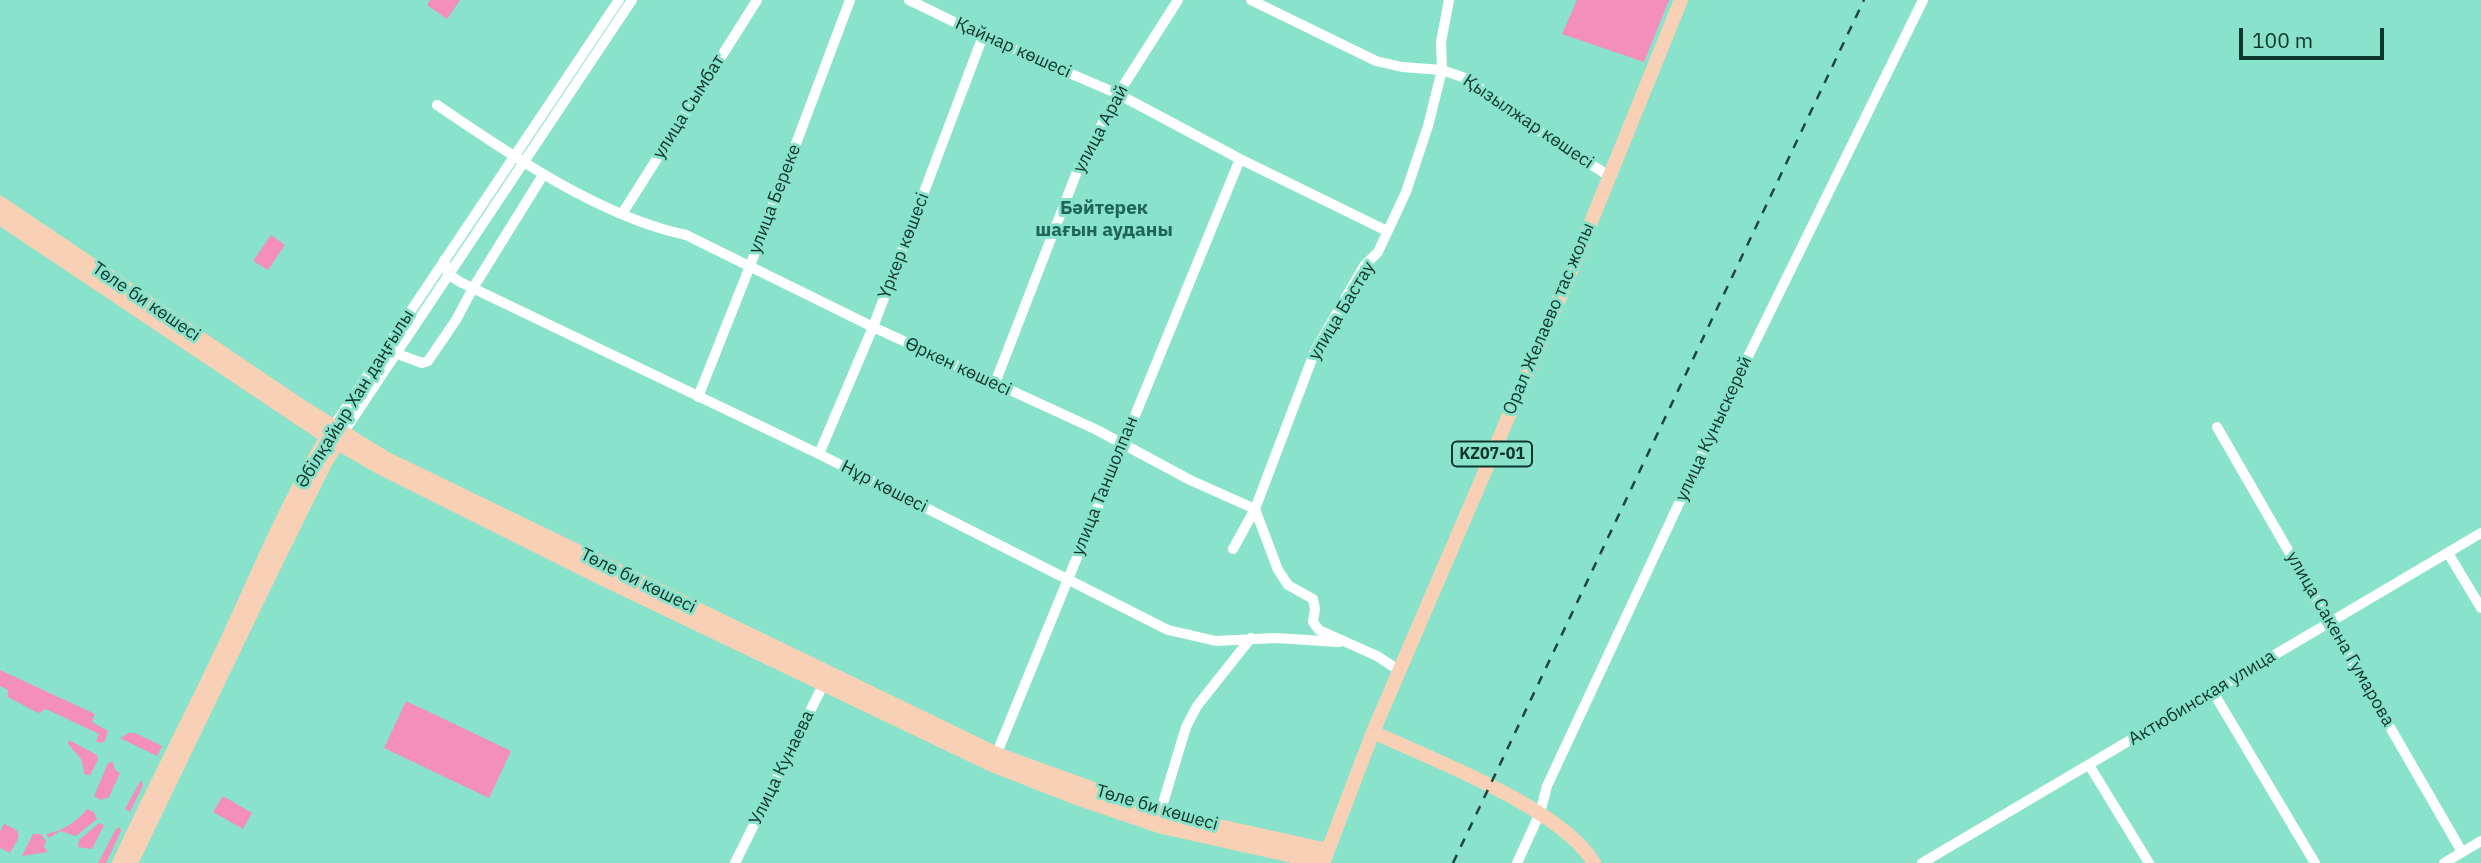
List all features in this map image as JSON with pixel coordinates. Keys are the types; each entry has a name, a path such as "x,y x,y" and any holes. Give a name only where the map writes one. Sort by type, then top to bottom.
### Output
{"main road":[{"name":"KZ07-01","path":"1609,176 1681,0"},
{"name":"Орал Желаево тас жолы","path":"1373,732 1574,264 1609,176"},
{"name":"Төле би көшесі","path":"0,203 379,467 1074,797 1162,827 1325,859"},
{"name":"Төле би көшесі","path":"0,218 335,435"},
{"name":"Әбілқайыр Хан даңғылы","path":"119,863 225,646 284,517 335,435"},
{"name":"Әбілқайыр Хан даңғылы","path":"131,863 325,463 335,435"},
{"name":"KZ07-01","path":"1325,859 1373,732"},
{"path":"1373,732 1540,813 1569,835 1589,854 1594,863"},
{"name":"Төле би көшесі","path":"994,760 1160,813 1325,859"}],"street":[{"name":"Әбілқайыр Хан даңғылы","path":"335,435 448,274 619,0"},
{"name":"Әбілқайыр Хан даңғылы","path":"335,435 444,260 632,0"},
{"name":"улица Сымбат","path":"622,214 757,0"},
{"name":"улица Береке","path":"698,397 850,0"},
{"name":"Қайнар көшесі","path":"909,0 983,36 1118,94 1240,159 1387,231"},
{"name":"улица Арай","path":"995,383 1078,169 1118,94 1178,0"},
{"name":"Қызылжар көшесі","path":"1251,0 1376,61 1402,67 1442,70 1468,79 1545,135 1609,176"},
{"name":"улица Бастау","path":"1233,549 1255,509 1315,351 1364,266 1378,252 1406,191 1424,139 1442,70 1441,42 1449,0"},
{"name":"улица Куныскерей","path":"1517,863 1540,813 1547,786 1737,379 1923,0"},
{"name":"Үркер көшесі","path":"819,454 873,327 983,36"},
{"name":"Өркен көшесі","path":"437,105 543,174 622,214 664,230 686,235 873,327 1122,442 1189,480 1255,509"},
{"name":"улица Таншолпан","path":"994,760 1240,159"},
{"path":"395,353 422,363 428,361 456,320 543,174"},
{"path":"444,260 448,274"},
{"name":"Нұр көшесі","path":"448,274 819,454 1168,630 1216,640 1251,638 1349,642"},
{"name":"улица Сакена Гумарова","path":"2217,426 2462,852"},
{"path":"1255,509 1278,570 1288,585 1313,599 1313,622 1319,630 1349,642 1399,671"},
{"name":"Актюбинская улица","path":"1922,863 2481,533"},
{"path":"2448,553 2481,608"},
{"path":"1160,813 1185,727 1197,706 1251,638"},
{"name":"Улица Кунаева","path":"735,863 825,679"},
{"path":"2213,692 2315,863"},
{"path":"2089,765 2149,863"},
{"path":"2444,863 2481,841"}],"shaded area":[{"path":"430,0 460,0 447,19 427,5"},
{"path":"1577,0 1669,0 1644,62 1562,34"},
{"path":"271,235 285,245 268,270 253,261"},
{"path":"0,670 95,714 92,722 108,731 105,741 96,741 99,734 46,709 38,713 8,697 8,690 0,686"},
{"path":"406,701 511,751 489,798 384,748"},
{"path":"135,733 162,746 157,756 120,738"},
{"path":"69,740 97,755 98,760 90,775 85,775 81,759 68,744"},
{"path":"113,762 115,770 120,773 109,797 101,800 94,796 108,763"},
{"path":"141,780 143,785 130,812 125,809"},
{"path":"223,796 252,813 243,829 213,812"},
{"path":"87,809 94,812 97,819 76,836 60,831 49,838 46,834 69,825"},
{"path":"99,823 104,825 92,849 78,847 79,840"},
{"path":"4,824 19,835 10,853 0,848 0,831"},
{"path":"120,827 121,831 106,863 98,863 116,829"},
{"path":"33,834 41,834 46,841 44,847 48,852 22,856"}],"railway":[{"path":"1453,863 1864,0"}],"district":[{"name":"Бәйтерек шағын ауданы","path":"1104,220"}]}
